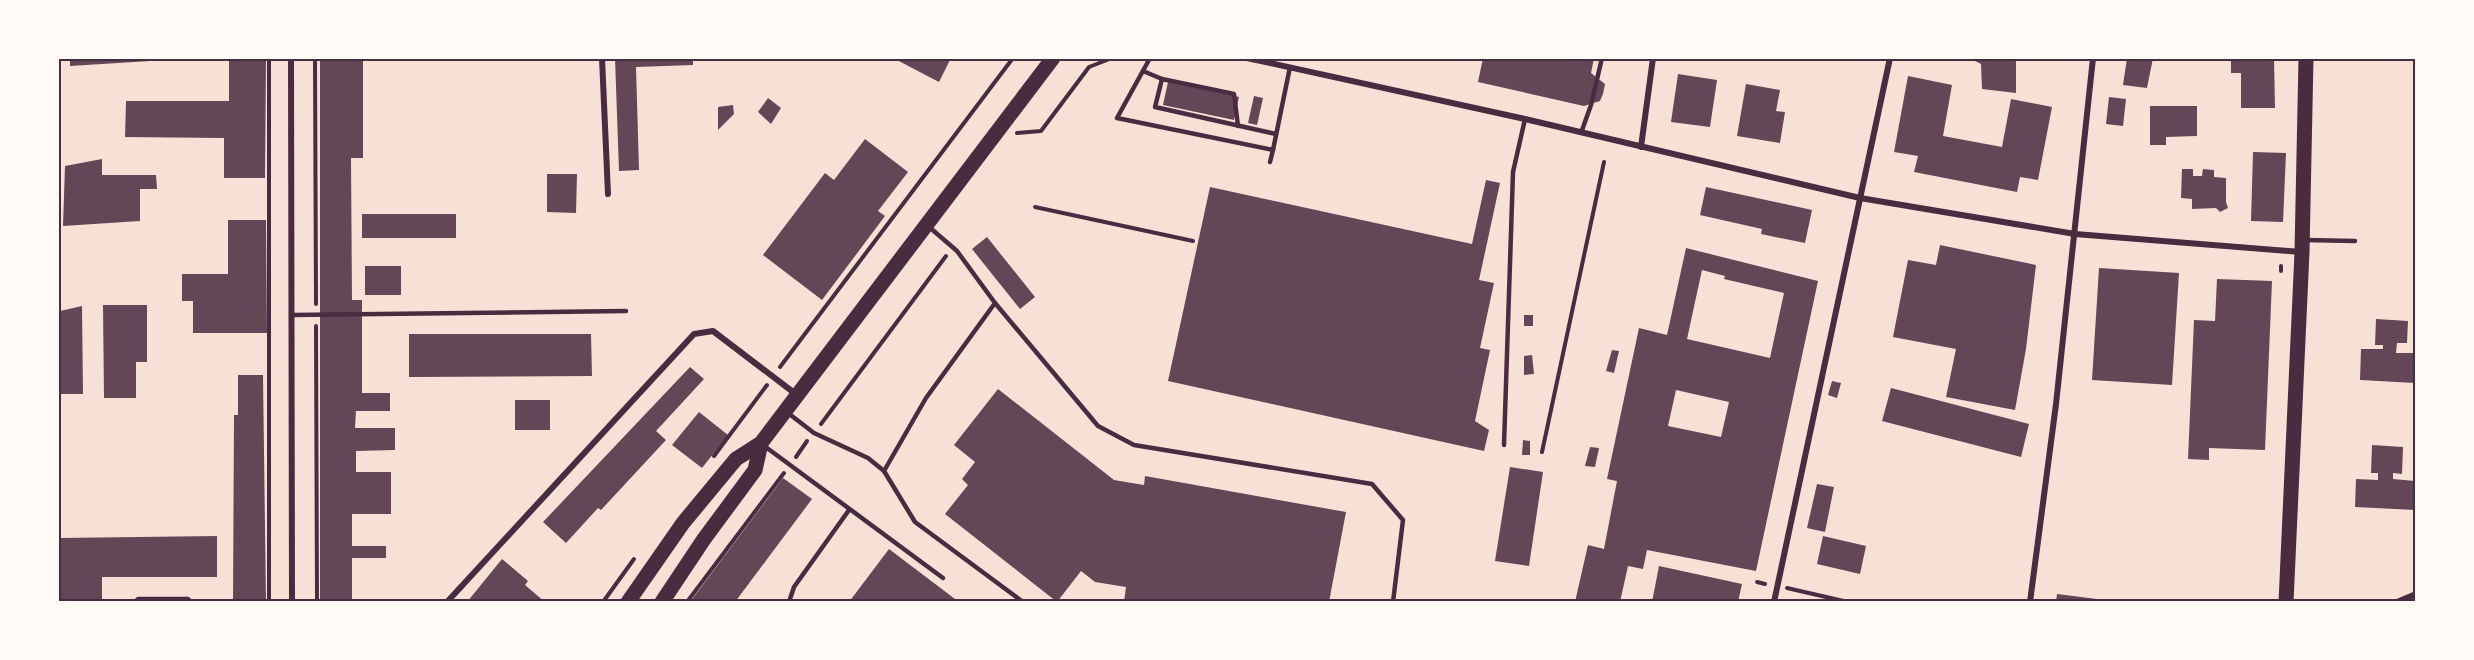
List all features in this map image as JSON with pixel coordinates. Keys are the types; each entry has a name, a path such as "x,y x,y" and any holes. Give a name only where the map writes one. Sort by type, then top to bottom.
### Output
{"main road":[{"path":"628,602 683,523 736,459 761,444 1053,58"},
{"path":"2286,602 2302,246 2306,58"},
{"path":"662,602 704,539 755,470 761,444"}],"street":[{"path":"291,58 292,602"},
{"path":"602,58 608,194"},
{"path":"1247,58 1525,119 1860,198 2075,234 2302,246"},
{"path":"1641,147 1653,58"},
{"path":"1774,602 1890,58"},
{"path":"2030,602 2075,234 2093,58"},
{"path":"447,602 694,334 713,331 798,395"},
{"path":"2397,602 2415,594"}],"lane":[{"path":"1150,58 1117,118 1273,150"},
{"path":"1581,132 1591,105 1602,58"},
{"path":"1270,162 1290,67"},
{"path":"1143,71 1162,79 1233,94 1238,126"},
{"path":"1162,79 1155,107 1276,134"},
{"path":"1504,445 1513,172 1525,119"},
{"path":"927,225 957,250 994,303 1098,426 1134,445 1372,484 1403,520 1393,602"},
{"path":"2302,246 2355,241"},
{"path":"884,471 926,398 994,303"},
{"path":"291,315 626,310"},
{"path":"786,411 814,433 868,458 884,471 915,522 1023,602"},
{"path":"761,444 943,578"},
{"path":"789,602 794,587 849,510"},
{"path":"135,602 138,599 188,599 191,602"}],"path":[{"path":"269,58 269,602"},
{"path":"315,58 316,602"},
{"path":"713,456 1013,58"},
{"path":"1041,131 1089,67 1112,58"},
{"path":"1542,452 1604,162"},
{"path":"1035,207 1193,241"},
{"path":"603,602 638,554"},
{"path":"1757,582 1848,602"}],"building":[{"path":"70,58 165,58 166,60 70,66"},
{"path":"229,58 266,58 265,178 224,178 224,138 125,137 126,101 229,101"},
{"path":"320,58 363,58 363,158 351,158 352,300 362,300 362,393 390,393 390,411 356,411 355,428 395,428 395,450 356,451 356,472 391,472 391,514 352,514 352,546 386,546 386,558 352,558 352,602 320,602"},
{"path":"615,58 693,58 693,65 636,67 639,170 619,171"},
{"path":"893,58 951,58 939,82"},
{"path":"1483,58 1594,58 1591,73 1605,84 1603,94 1600,101 1584,106 1478,82"},
{"path":"1969,58 2016,58 2016,93 1982,89 1981,64"},
{"path":"2127,58 2153,58 2147,88 2123,85"},
{"path":"2231,58 2274,58 2275,108 2241,108 2241,73 2231,73"},
{"path":"1678,74 1717,80 1710,127 1671,122"},
{"path":"1908,76 1952,85 1943,136 2002,147 2011,99 2052,107 2038,180 2020,177 2017,192 1914,172 1918,156 1894,152"},
{"path":"1168,82 1239,97 1234,120 1163,105"},
{"path":"1746,84 1780,90 1776,111 1785,112 1780,143 1737,136"},
{"path":"1254,96 1263,98 1257,125 1248,123"},
{"path":"2109,97 2126,99 2123,126 2106,124"},
{"path":"768,98 781,108 771,124 758,112"},
{"path":"733,105 734,114 718,130 718,107"},
{"path":"2150,106 2197,106 2197,136 2166,137 2166,145 2150,145"},
{"path":"865,139 908,172 878,211 885,216 822,300 763,255 825,173 834,180"},
{"path":"2253,152 2286,153 2283,222 2251,221"},
{"path":"102,159 102,175 156,175 157,189 140,189 140,221 63,226 65,166"},
{"path":"2182,169 2193,169 2193,176 2202,176 2203,169 2214,170 2214,177 2226,178 2228,208 2220,212 2216,208 2192,209 2192,199 2181,198"},
{"path":"547,174 577,174 576,213 547,212"},
{"path":"1486,180 1500,183 1479,280 1494,283 1480,348 1490,350 1475,421 1489,430 1484,451 1168,381 1210,187 1472,244"},
{"path":"1706,187 1812,210 1805,243 1761,234 1762,229 1700,215"},
{"path":"362,214 456,214 456,238 362,238"},
{"path":"228,220 266,220 267,333 193,333 193,301 182,301 182,274 228,274"},
{"path":"987,237 1035,297 1020,309 972,249"},
{"path":"1940,245 2036,265 2026,349 2015,410 1946,397 1956,349 1893,337 1908,260 1936,265"},
{"path":"1686,248 1818,281 1756,571 1647,550 1643,569 1628,566 1620,602 1575,602 1588,545 1604,549 1617,481 1607,479 1639,328 1667,335","holes":["1702,270 1725,276 1724,279 1784,293 1770,358 1687,339","1676,390 1729,402 1721,437 1668,426"]},
{"path":"365,266 401,266 401,295 365,295"},
{"path":"2099,268 2179,273 2172,385 2092,380"},
{"path":"2217,279 2272,281 2265,450 2209,448 2209,460 2188,459 2194,320 2215,321"},
{"path":"103,305 147,305 147,362 136,362 136,398 104,398"},
{"path":"82,306 83,394 58,394 60,311"},
{"path":"1524,315 1533,315 1533,326 1524,326"},
{"path":"2376,319 2408,321 2407,343 2397,343 2396,353 2415,353 2415,383 2360,380 2361,349 2383,349 2383,345 2375,345"},
{"path":"409,334 591,334 592,376 409,377"},
{"path":"1612,350 1619,351 1614,373 1606,371"},
{"path":"1532,355 1534,374 1524,375 1524,356"},
{"path":"690,367 704,379 656,431 666,440 601,510 598,508 566,543 543,522"},
{"path":"238,375 263,375 266,602 233,602 234,415 238,415"},
{"path":"1832,381 1841,383 1837,398 1828,395"},
{"path":"1891,388 2029,424 2021,457 1882,421"},
{"path":"998,389 1114,480 1144,485 1145,476 1346,512 1329,602 1124,602 1126,587 1095,582 1081,571 1057,602 945,514 968,485 962,479 975,462 954,445"},
{"path":"515,400 550,400 550,430 515,430"},
{"path":"699,412 728,435 702,468 672,445"},
{"path":"1523,440 1530,441 1530,455 1522,455"},
{"path":"2372,445 2403,447 2402,474 2393,473 2393,479 2415,481 2415,510 2355,507 2356,479 2378,480 2378,473 2371,473"},
{"path":"1590,447 1599,448 1595,467 1585,466"},
{"path":"1510,467 1543,472 1529,566 1495,561"},
{"path":"783,478 812,499 735,602 690,602"},
{"path":"1817,484 1834,487 1825,532 1807,528"},
{"path":"217,536 217,577 102,577 102,602 58,602 58,538"},
{"path":"1823,536 1866,546 1860,574 1817,564"},
{"path":"889,549 959,602 849,602"},
{"path":"502,559 528,581 525,585 545,602 467,602"},
{"path":"1659,566 1742,584 1738,602 1652,602"},
{"path":"2057,594 2097,599 2097,602 2056,602"}]}
